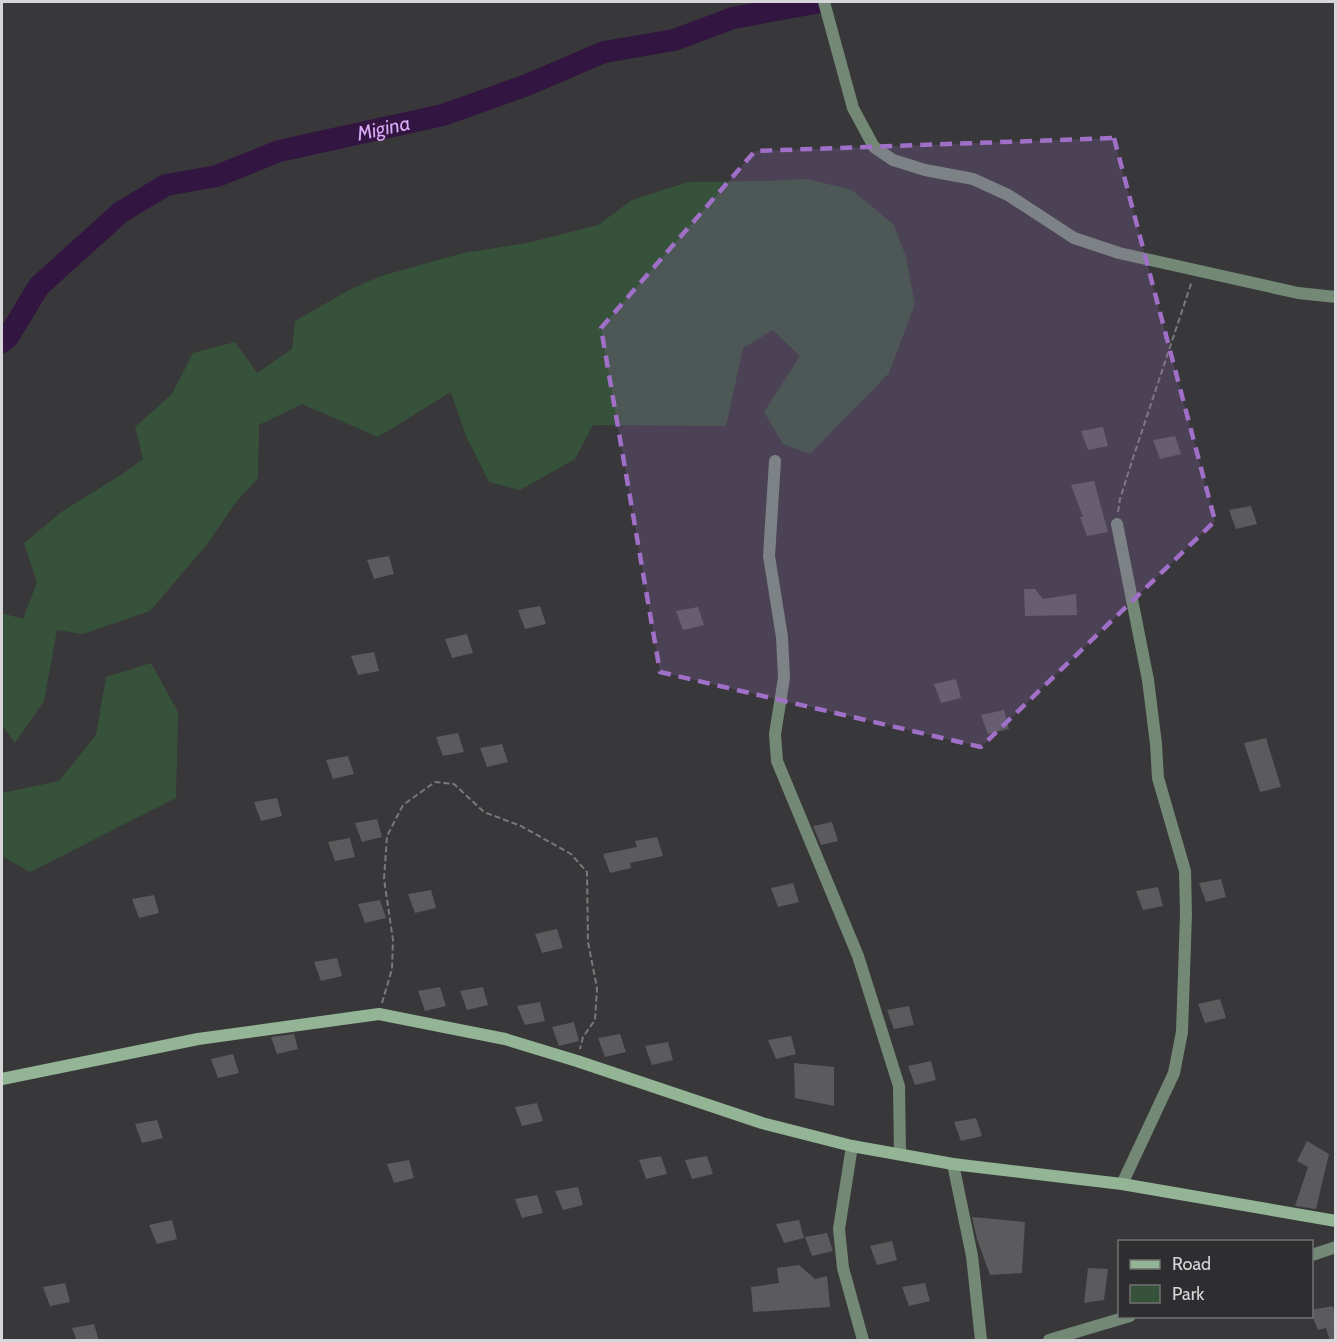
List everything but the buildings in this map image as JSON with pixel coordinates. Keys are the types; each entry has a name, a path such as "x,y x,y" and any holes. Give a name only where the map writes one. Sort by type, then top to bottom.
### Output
{"main road":[{"path":"2,1079 198,1039 379,1014 505,1040 577,1061 762,1123 852,1146 953,1164 1122,1184 1335,1221"}],"street":[{"path":"825,5 852,108 874,147 893,160 925,170 973,179 1008,195 1074,238 1119,253 1298,293 1335,297"},
{"path":"775,461 769,556 782,637 784,678 775,734 777,761 858,956 899,1086 900,1154"},
{"path":"1117,524 1148,680 1158,778 1185,871 1186,914 1182,1032 1174,1073 1122,1184"},
{"path":"852,1146 839,1229 843,1268 863,1341"},
{"path":"953,1164 972,1256 981,1341"},
{"path":"1313,1254 1335,1247"},
{"path":"1049,1341 1127,1318"}],"path":[{"path":"1117,524 1120,499 1195,271"},
{"path":"379,1014 392,969 393,940 384,879 387,836 403,805 435,782 454,784 484,812 521,826 571,854 587,872 588,942 597,988 595,1020 583,1037 577,1061"}],"highlighted area":[{"path":"1114,138 1215,521 981,747 660,672 601,328 755,151"}],"green space":[{"path":"807,179 852,190 894,225 906,257 915,304 889,373 810,454 783,444 764,412 800,356 773,330 743,348 726,426 593,425 575,459 520,490 489,482 466,436 451,392 378,437 302,404 259,425 258,478 236,502 208,543 150,611 83,634 57,630 44,701 15,743 2,725 2,613 23,619 37,582 24,543 64,510 143,459 135,427 172,394 193,353 235,342 257,373 292,349 295,321 349,290 381,276 463,253 527,243 598,225 632,200 688,182"},
{"path":"151,663 178,712 176,798 30,872 2,856 2,793 59,781 96,735 106,677"}],"waterway":[{"name":"Migina","path":"2,342 8,337 39,286 121,212 166,185 217,176 279,151 443,115 527,85 604,52 674,40 733,18 820,2"}]}
